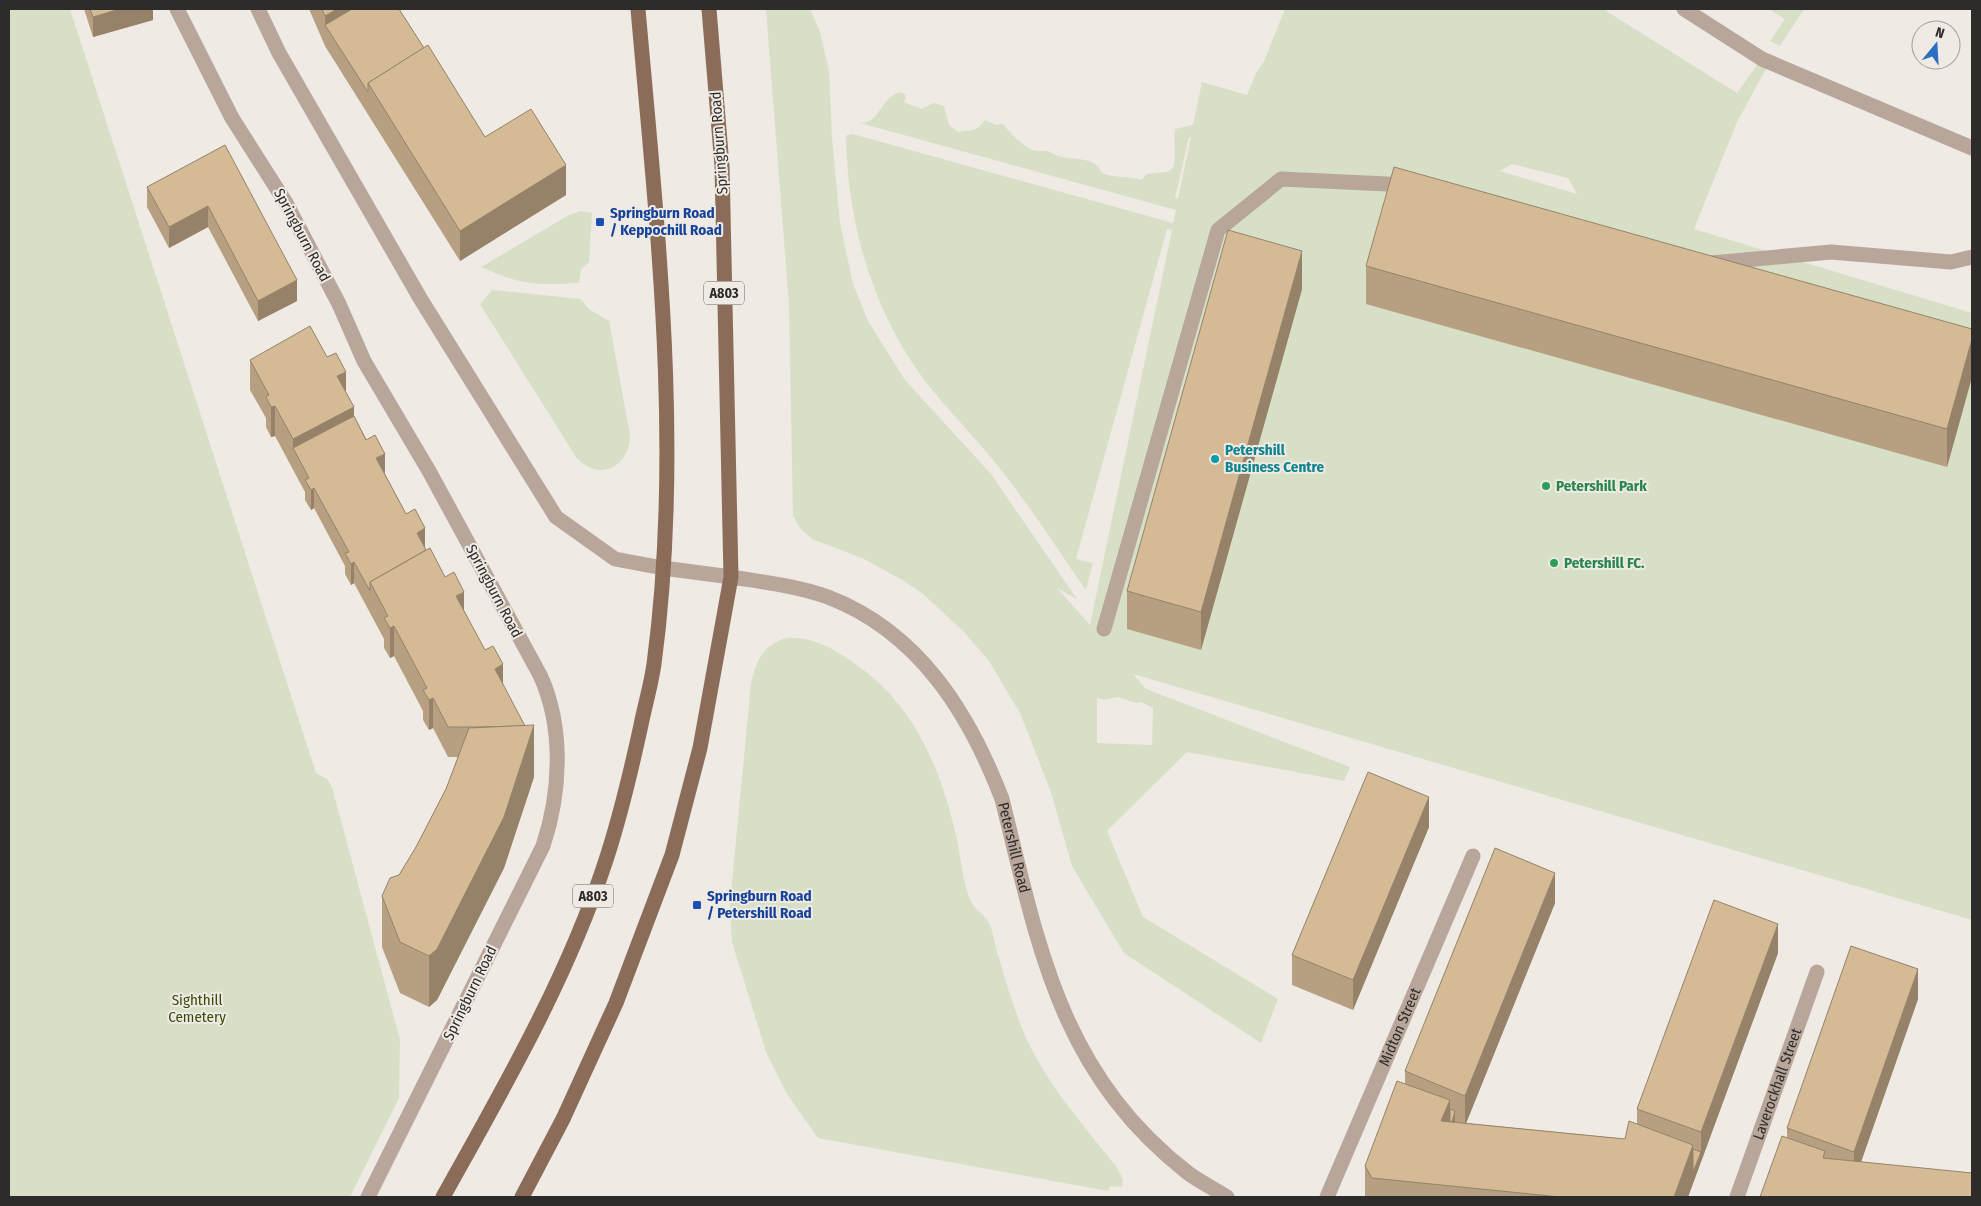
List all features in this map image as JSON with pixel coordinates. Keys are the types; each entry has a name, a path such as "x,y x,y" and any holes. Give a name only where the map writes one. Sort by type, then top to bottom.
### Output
{"main road":[{"name":"A803","path":"443,1197 538,1023 586,914 604,867 634,759 654,666 663,568 665,372 659,256 638,9"},
{"name":"Springburn Road","path":"522,1197 571,1102 616,1003 672,855 700,748 731,577 722,166 709,9"}],"street":[{"name":"Springburn Road","path":"177,9 232,118 286,203 338,304 364,361 429,471 540,675 552,714 557,757 555,800 543,846 368,1197"},
{"path":"258,9 279,53 420,298 556,517 615,559 663,568 731,577"},
{"path":"1684,9 1762,59 1972,148"},
{"path":"1104,629 1218,230 1281,180 1410,185 1420,188"},
{"path":"1697,264 1830,252 1951,262 1972,257"},
{"name":"Petershill Road","path":"731,577 806,590 850,607 903,642 939,680 966,719 992,773 1002,799 1044,964 1080,1048 1106,1090 1142,1131 1189,1174 1227,1197"},
{"name":"Midton Street","path":"1328,1197 1473,856"},
{"name":"Laverockhall Street","path":"1738,1197 1817,972"}],"green space":[{"name":"Sighthill Cemetery","path":"9,9 70,9 316,773 327,779 332,787 400,1040 399,1098 350,1197 9,1197"},
{"name":"Petershill Park","path":"766,9 810,9 819,29 829,70 832,138 840,223 853,284 868,321 905,380 991,474 1077,599 1057,588 1090,625 1172,230 1167,229 1076,559 1093,563 1086,590 1005,475 922,377 889,323 866,264 858,233 848,171 846,139 847,135 853,134 1173,223 1176,210 860,123 873,119 889,98 902,92 906,96 904,102 921,109 934,103 944,106 949,125 958,132 974,129 985,120 996,125 1003,124 1018,140 1031,149 1089,161 1107,175 1142,180 1146,174 1167,172 1173,168 1175,129 1193,125 1202,82 1247,95 1256,73 1264,61 1285,9 1603,9 1737,93 1757,65 1767,67 1737,122 1694,229 1972,313 1972,920 1133,674 1146,689 1350,767 1344,781 1187,752 1107,831 1143,917 1278,999 1261,1043 1124,953 1072,866 1051,792 1020,713 989,661 963,631 923,594 904,581 864,559 812,539 800,528 793,516 789,306","holes":["1189,137 1191,137 1178,199 1175,198","1512,164 1568,178 1577,194 1500,171","1118,697 1136,703 1141,702 1153,708 1152,745 1097,743 1097,698 1105,700"]},
{"path":"1769,9 1804,9 1780,46 1770,41 1785,19"},
{"path":"580,211 592,213 589,262 581,270 579,283 540,284 507,277 481,267 569,215"},
{"path":"492,290 581,299 589,309 609,321 630,435 629,446 625,456 619,463 603,470 594,469 585,465 576,457 480,304"},
{"path":"786,638 806,639 824,645 850,660 879,683 911,721 924,743 943,789 951,814 964,880 969,895 973,904 990,925 1012,999 1027,1040 1057,1091 1118,1169 1123,1180 1122,1187 1110,1186 1108,1191 818,1138 787,1094 766,1052 732,942 730,903 751,684 761,655 771,645"}],"building":[{"path":"90,9 120,9 93,17"},
{"path":"322,9 337,9 325,16"},
{"path":"352,9 399,9 424,48 368,83 368,92 325,25"},
{"path":"428,45 485,137 531,109 566,165 460,231 368,83"},
{"path":"225,145 297,280 258,301 208,206 169,227 147,187"},
{"path":"1394,167 1972,329 1972,339 1947,429 1366,266"},
{"name":"Petershill Business Centre","path":"1228,230 1302,251 1201,612 1127,591"},
{"path":"310,326 327,357 336,353 346,372 337,376 354,407 293,439 275,406 271,407 266,397 269,395 250,360"},
{"path":"354,416 366,440 375,435 385,454 376,458 406,514 415,509 425,528 417,533 426,550 370,582 370,591 354,562 351,564 345,553 349,552 314,488 311,490 305,480 309,478 293,448"},
{"path":"430,548 445,577 454,572 464,592 456,596 485,650 493,646 503,664 495,669 525,726 448,727 433,698 429,700 423,690 427,688 394,626 390,628 384,618 388,616 370,582"},
{"path":"534,725 504,817 437,949 429,956 400,942 382,896 390,878 399,875 416,847 446,789 469,728"},
{"path":"1368,772 1429,797 1353,980 1292,955"},
{"path":"1495,848 1555,873 1465,1096 1405,1071"},
{"path":"1714,900 1778,924 1701,1132 1637,1109"},
{"path":"1851,946 1918,969 1854,1152 1787,1128"},
{"path":"1397,1081 1450,1100 1441,1121 1625,1139 1629,1121 1693,1145 1674,1197 1560,1197 1372,1178 1365,1166"},
{"path":"1450,1109 1455,1111 1452,1122 1450,1121"},
{"path":"1782,1136 1825,1151 1823,1158 1972,1173 1972,1197 1760,1197"},
{"path":"1693,1149 1701,1152 1693,1172"}],"place":[{"name":"Springburn Road / Keppochill Road","path":"600,222"},
{"name":"Petershill Business Centre","path":"1215,459"},
{"name":"Petershill Park","path":"1546,486"},
{"name":"Petershill FC.","path":"1554,563"},
{"name":"Springburn Road / Petershill Road","path":"697,905"}]}
